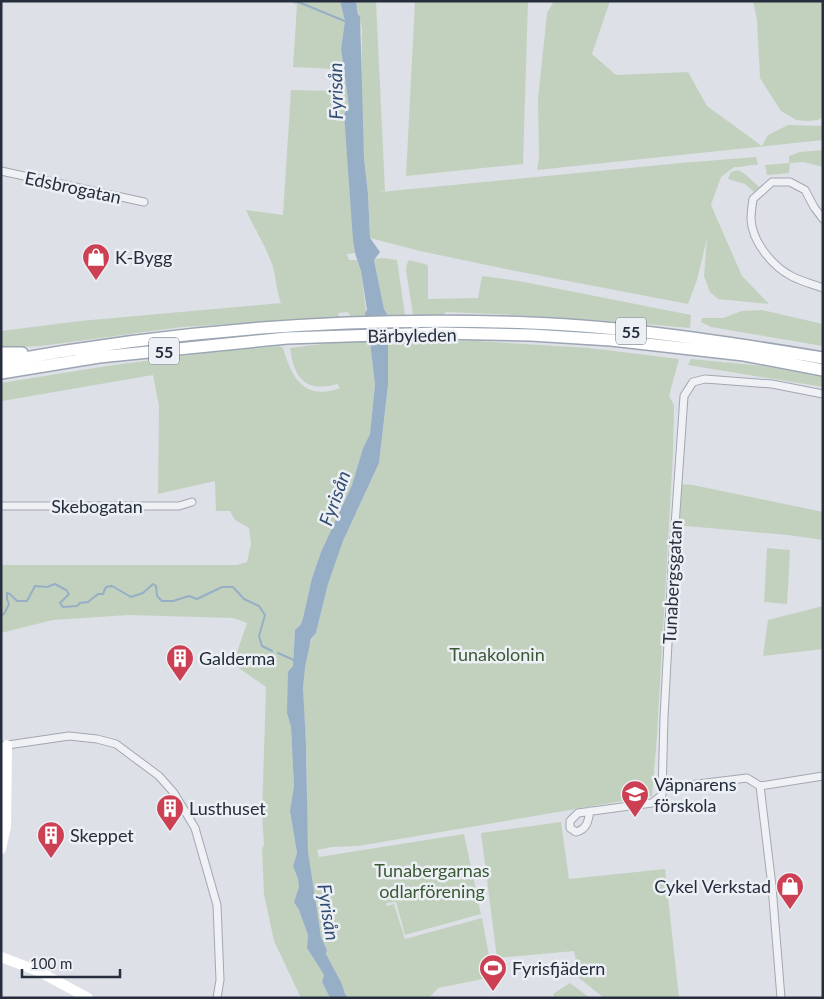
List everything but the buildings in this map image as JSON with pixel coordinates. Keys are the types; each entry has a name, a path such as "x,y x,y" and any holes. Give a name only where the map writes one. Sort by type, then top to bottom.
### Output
{"main road":[{"name":"Bärbyleden","path":"1,362 160,338 285,327 328,330 530,323 682,336 823,358"},
{"name":"Bärbyleden","path":"437,327 611,340 744,355 823,370"},
{"name":"Bärbyleden","path":"1,374 99,357 287,338 328,330"},
{"path":"1,353 20,352 42,355"}],"street":[{"name":"Edsbrogatan","path":"1,171 144,202"},
{"path":"823,219 805,190 790,182 772,182 753,199 751,220 756,237 765,252 778,266 793,277 823,288"},
{"name":"Tunabergsgatan","path":"662,784 672,570 684,396 692,382 705,379 772,384 823,394"},
{"name":"Skebogatan","path":"1,506 179,506 192,502"},
{"path":"1,849 6,826 4,746 69,736 97,739 116,744 159,776 174,793 195,828 217,905 220,980 217,998"},
{"path":"590,812 652,803 662,795 662,784 673,787 747,778 760,786 823,776"},
{"path":"760,786 773,899 781,998"},
{"path":"1,957 38,971 88,998"}],"green space":[{"path":"289,1 340,1 345,21 341,49 349,107 344,114 355,253 347,254 349,260 357,260 361,271 367,319 352,319 348,312 338,313 339,317 182,327 41,346 1,348 1,331 80,321 281,303 272,264 246,210 283,215 291,90 332,91 334,69 293,67 297,5"},
{"path":"356,1 376,1 385,191 380,192 756,157 758,165 734,167 721,177 711,205 742,276 769,304 718,299 710,292 704,276 707,238 697,280 688,304 506,269 420,251 370,238 361,100 362,29"},
{"path":"415,1 528,1 523,164 406,176"},
{"path":"554,1 610,1 592,54 616,75 688,72 707,106 762,146 768,135 788,125 823,126 823,140 537,170 539,158 538,99 547,13"},
{"path":"753,1 823,1 823,117 818,120 796,120 781,111 760,78 757,20"},
{"path":"823,150 823,167 803,162 790,163 789,173 767,175 765,165 789,163 789,156 800,152"},
{"path":"738,170 759,187 754,192 745,184 728,179 731,172"},
{"path":"374,259 397,260 405,315 388,316 384,309"},
{"path":"409,260 428,265 428,299 478,298 482,276 519,281 691,315 690,328 599,320 446,312 443,315 413,315 406,270"},
{"path":"762,310 823,324 823,346 711,327 701,322 702,318 723,318 742,311"},
{"name":"Tunakolonin","path":"386,340 477,341 589,348 679,359 669,396 674,405 673,453 652,796 358,846 332,847 317,850 319,857 464,834 481,914 405,935 396,902 386,903 387,906 394,904 405,939 482,918 493,977 438,988 429,998 348,998 326,954 327,950 321,937 309,862 307,758 303,703 306,657 316,633 328,584 343,541 379,463 388,385"},
{"path":"346,341 370,342 375,385 370,434 363,448 352,485 321,552 312,578 301,624 295,630 287,713 291,727 294,786 290,811 297,853 293,866 299,887 294,902 308,935 307,948 324,975 322,982 330,998 301,998 274,941 264,894 262,814 266,687 233,664 247,623 233,618 129,615 53,620 1,633 1,565 237,565 247,562 251,544 249,528 235,520 230,511 216,511 215,481 158,494 159,406 153,375 2,401 1,383 107,366 279,346 283,348 295,377 301,384 309,389 328,391 340,388 337,384 317,386 303,381 295,368 290,348"},
{"path":"691,359 764,366 823,377 823,387 688,365"},
{"path":"678,484 693,485 823,512 823,540 675,525"},
{"path":"767,548 790,550 787,604 764,602"},
{"path":"823,606 823,649 763,656 768,620"},
{"path":"561,822 569,879 665,869 679,998 604,998 579,978 574,951 497,958 481,833"},
{"path":"570,983 590,998 554,998 553,994"}],"water":[{"path":"340,1 356,1 360,17 364,158 370,238 380,252 374,260 384,309 388,316 388,385 379,463 343,541 328,584 316,633 311,639 303,688 308,852 321,937 327,950 326,954 348,998 330,998 322,982 324,975 307,948 308,935 294,902 299,887 293,866 297,853 290,811 294,786 291,727 287,713 288,672 293,666 295,630 301,624 303,618 312,578 321,552 352,485 363,448 370,434 375,385 365,313 367,310 361,271 353,240 344,114 349,107 341,49 345,21"}],"waterway":[{"path":"296,1 347,22"},
{"path":"1,615 4,614 9,604 7,593 17,601 27,601 35,586 47,587 55,584 66,590 69,594 60,603 63,607 77,606 80,603 88,602 98,594 103,594 106,587 112,586 131,597 143,593 153,584 156,586 157,596 162,601 173,601 189,596 197,599 222,587 233,587 244,599 259,606 265,615 259,636 262,646 272,651"},
{"path":"278,653 294,660"}],"place":[{"name":"K-Bygg","path":"96,281"},
{"name":"Galderma","path":"180,682"},
{"name":"Väpnarens förskola","path":"635,818"},
{"name":"Lusthuset","path":"170,832"},
{"name":"Skeppet","path":"51,859"},
{"name":"Cykel Verkstad","path":"790,910"},
{"name":"Fyrisfjädern","path":"493,992"}],"water label":[{"name":"Fyrisån","path":"335,91"},
{"name":"Fyrisån","path":"334,498"},
{"name":"Fyrisån","path":"329,912"}],"park label":[{"name":"Tunabergarnas odlarförening","path":"432,880"}]}
